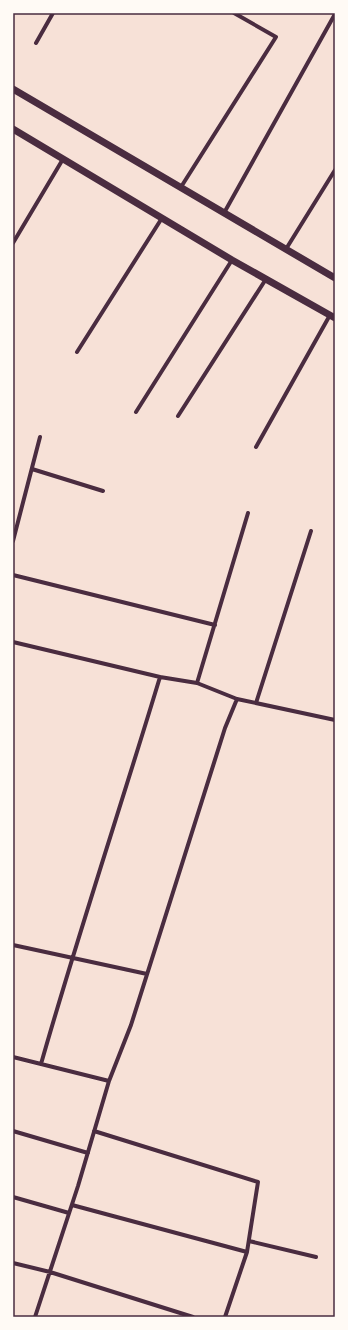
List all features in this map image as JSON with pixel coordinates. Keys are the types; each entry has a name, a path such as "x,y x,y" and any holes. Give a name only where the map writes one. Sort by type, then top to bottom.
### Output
{"street":[{"path":"36,43 53,13"},
{"path":"181,187 276,37 234,13"},
{"path":"224,213 335,14"},
{"path":"13,89 335,278"},
{"path":"13,129 232,260 333,316 256,447"},
{"path":"13,243 63,159"},
{"path":"286,249 335,170"},
{"path":"77,352 162,218"},
{"path":"136,412 232,260"},
{"path":"178,416 266,279"},
{"path":"13,541 40,437"},
{"path":"32,469 103,491"},
{"path":"197,683 248,513"},
{"path":"256,703 311,531"},
{"path":"13,576 214,625"},
{"path":"13,642 160,677 197,683 237,699 335,720"},
{"path":"41,1064 71,958 97,881 160,677"},
{"path":"35,1317 72,1205 109,1081 131,1025 225,728 237,699"},
{"path":"13,945 147,974"},
{"path":"13,1057 109,1081"},
{"path":"13,1131 88,1153"},
{"path":"94,1131 258,1182 247,1252 225,1317"},
{"path":"13,1197 69,1213"},
{"path":"72,1205 247,1252"},
{"path":"249,1241 316,1257"},
{"path":"13,1263 50,1272 193,1317"}]}
